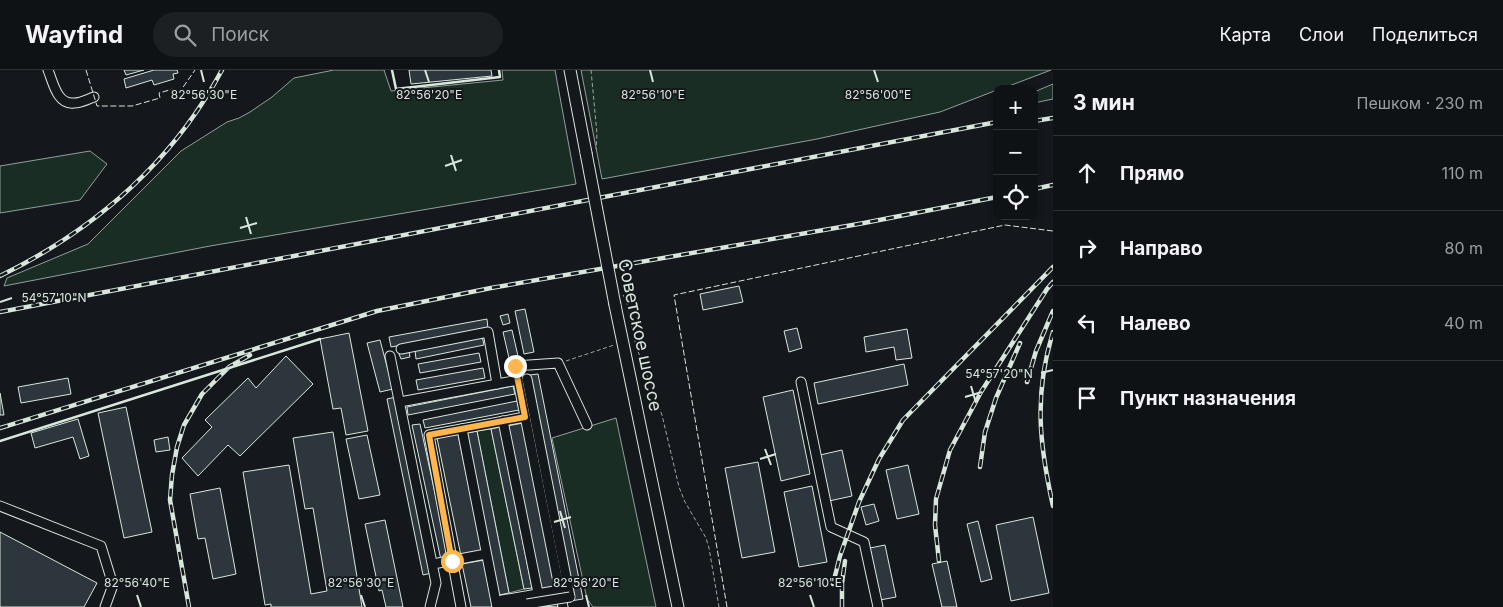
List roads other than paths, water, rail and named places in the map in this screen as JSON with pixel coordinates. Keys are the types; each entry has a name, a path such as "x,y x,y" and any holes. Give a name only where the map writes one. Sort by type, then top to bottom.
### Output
{"main road":[{"name":"Советское шоссе","path":"570,70 591,152 615,305 678,607"}],"lane":[{"path":"48,70 57,94 65,102 74,103 94,97"},
{"path":"401,348 488,332 497,384"},
{"path":"390,356 436,582 430,606"},
{"path":"497,605 527,604 570,597 522,379 515,366 558,363 587,425"},
{"path":"400,402 522,379"},
{"path":"522,379 525,417 563,607"},
{"path":"801,382 831,527 864,542 878,607"},
{"path":"461,607 429,435 525,417"},
{"path":"503,421 538,593"},
{"path":"462,429 497,605"},
{"path":"0,506 101,546 113,585 105,607"},
{"path":"433,564 486,554"},
{"path":"497,605 502,600 560,590"}],"railway":[{"path":"0,276 34,258 67,237 128,191 155,164 179,135 202,104 222,70"},
{"path":"1038,120 1053,118"},
{"path":"0,312 993,123"},
{"path":"1038,188 1053,185"},
{"path":"0,428 377,311 491,288 864,223 993,198"},
{"path":"833,584 840,556 859,502 879,459 903,420 1053,267"},
{"path":"939,561 935,525 936,499 950,450 981,392 1053,282"},
{"path":"1027,382 1036,351 1053,311"},
{"path":"1053,332 1043,376 1041,398 1044,461 1053,506"},
{"path":"980,467 985,432 996,398 1020,343"},
{"path":"189,607 170,500 177,447 184,425 202,394 229,367 250,355"},
{"path":"842,607 842,583 845,561"}]}
